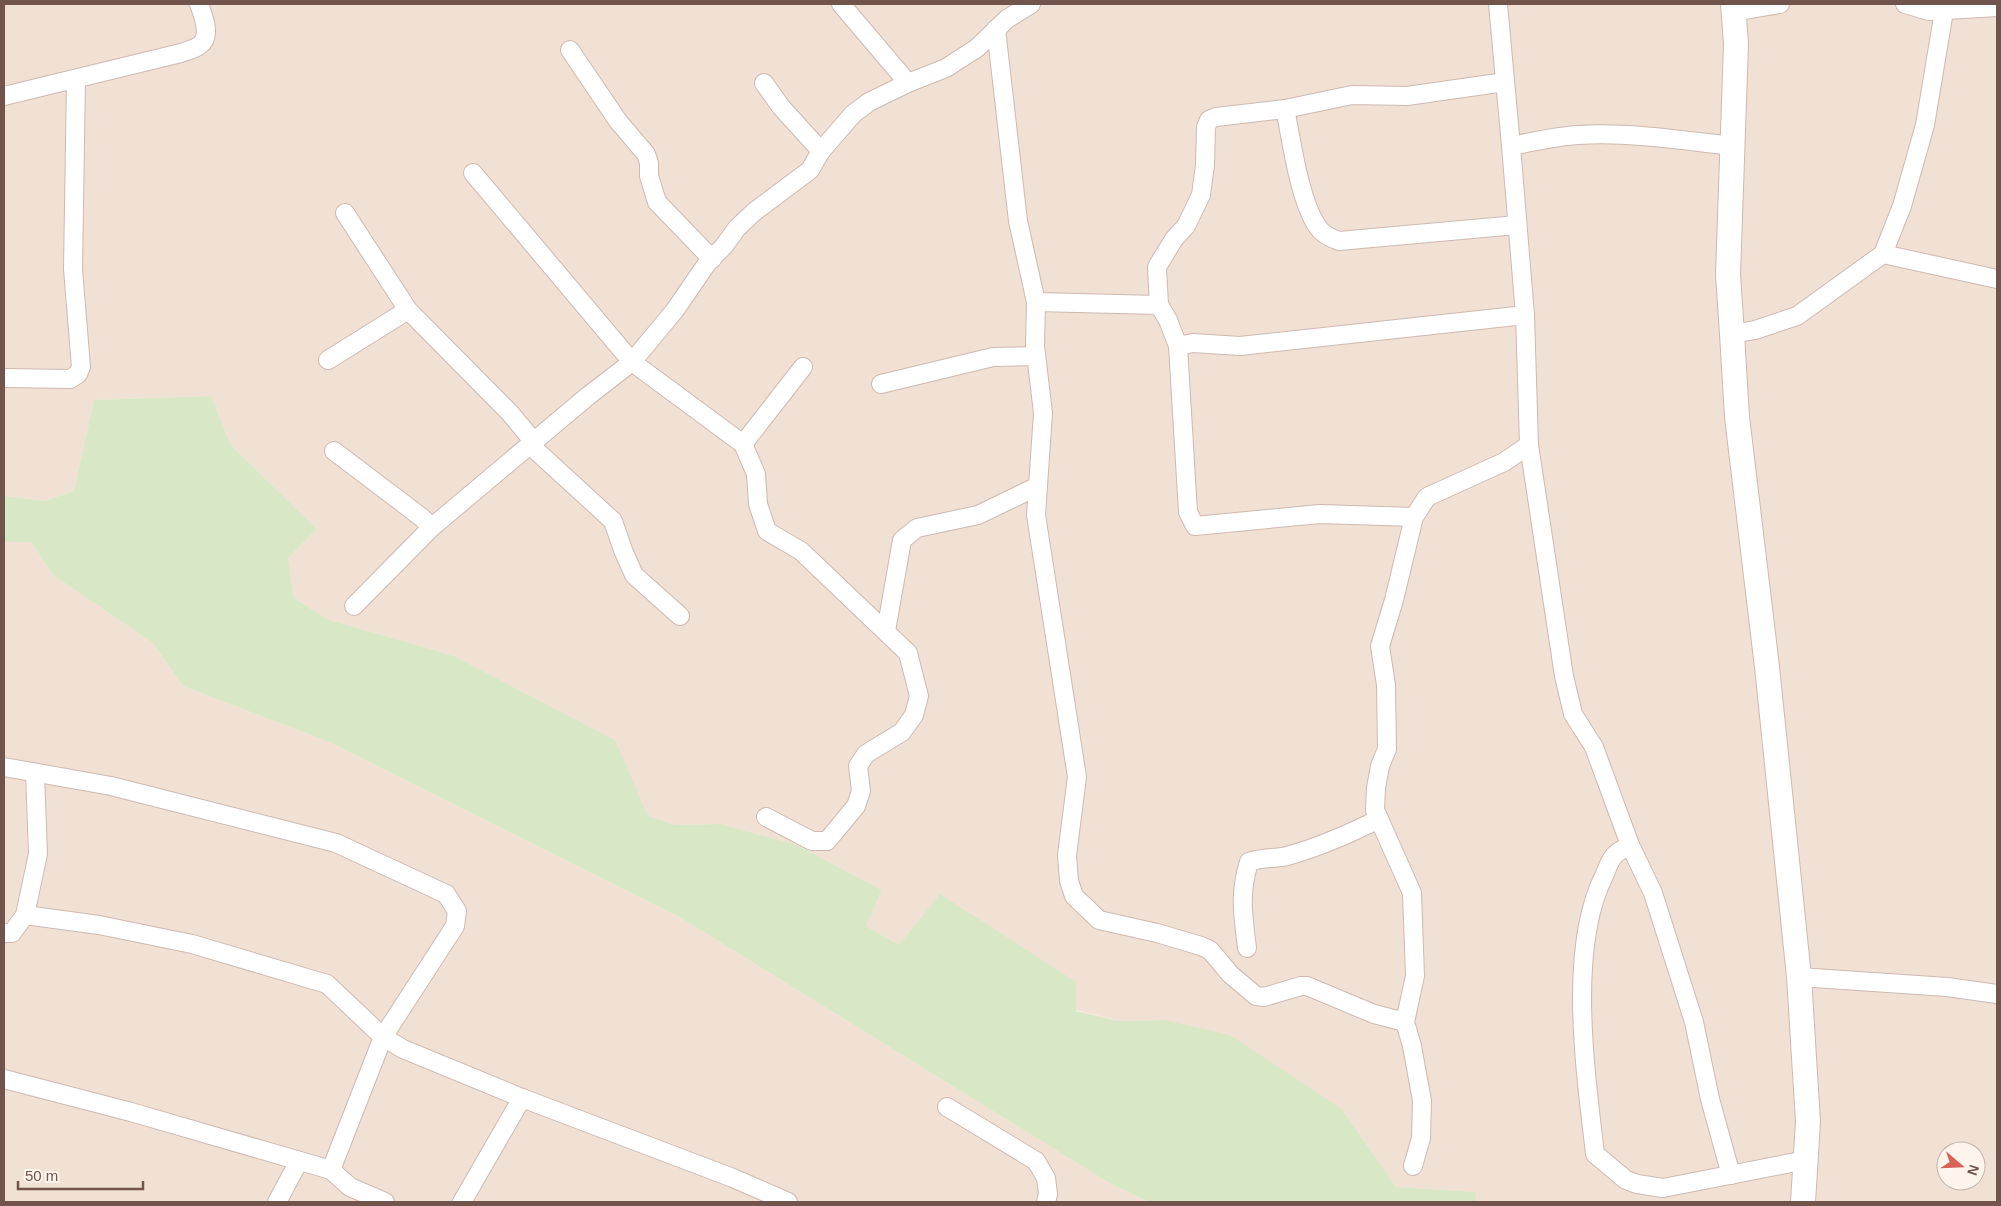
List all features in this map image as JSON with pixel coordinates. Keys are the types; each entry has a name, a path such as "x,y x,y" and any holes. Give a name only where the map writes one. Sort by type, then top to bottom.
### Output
{"street":[{"path":"4,96 181,53 200,45 206,30 199,4"},
{"path":"841,4 908,83"},
{"path":"354,606 432,527 632,362 675,310 736,228 810,170 822,151 853,114 869,102 908,83 946,68 977,48 1006,19 1031,4"},
{"path":"1498,4 1525,315 1529,445 1564,676 1573,714 1594,747 1630,845 1653,893 1694,1022 1710,1099 1731,1175"},
{"path":"1780,4 1732,8 1736,44 1728,275 1737,417 1768,667 1799,977 1808,1122 1803,1202"},
{"path":"1906,4 1929,11 1997,6"},
{"path":"1732,334 1755,330 1797,316 1883,254 1902,206 1924,125 1944,11"},
{"path":"996,29 1018,221 1036,302 1036,356 1043,412 1036,515 1077,777 1067,855 1069,881 1074,896 1099,920 1157,933 1210,950 1230,974 1256,996 1264,997 1307,986 1374,1014 1405,1022"},
{"path":"570,50 618,121 646,154 649,164 649,176 657,202 712,259"},
{"path":"4,378 70,379 78,374 81,367 73,268 76,79"},
{"path":"1414,517 1320,514 1195,526 1188,512 1178,346 1160,305 1157,267 1174,239 1186,226 1201,195 1205,165 1206,127 1209,120 1216,117 1285,109 1352,95 1407,96 1505,82"},
{"path":"764,84 781,107 822,151"},
{"path":"1285,109 1307,207 1318,228 1333,239 1339,241 1517,226"},
{"path":"1511,146 1577,135 1606,134 1642,135 1732,146"},
{"path":"473,173 632,362 743,444 756,474 758,504 767,531 801,551 908,653 919,696 914,715 902,732 866,754 858,766 861,791 856,806 827,841 812,841 766,817"},
{"path":"345,213 408,310 510,413 532,443 613,521 634,574 680,616"},
{"path":"1883,254 1997,279"},
{"path":"1036,302 1160,305"},
{"path":"328,360 408,310"},
{"path":"1178,346 1193,343 1240,346 1525,315"},
{"path":"881,384 993,357 1036,356"},
{"path":"743,444 803,367"},
{"path":"1414,1166 1421,1138 1422,1100 1412,1046 1405,1022 1415,976 1412,892 1375,810 1380,766 1387,749 1386,685 1380,646 1394,600 1414,517 1427,497 1504,462 1529,445"},
{"path":"334,451 432,527"},
{"path":"886,631 902,540 917,528 978,515 1038,486"},
{"path":"4,767 111,786 336,843 446,894 457,911 455,926 383,1038 331,1170"},
{"path":"4,933 12,933 25,915 38,854 35,773"},
{"path":"1247,948 1242,907 1243,881 1249,862 1259,858 1285,856 1341,838 1379,819"},
{"path":"1630,845 1614,856 1598,888 1589,921 1583,962 1584,1057 1595,1154 1626,1180 1637,1184 1663,1188 1806,1160"},
{"path":"25,915 100,925 192,944 327,984 383,1038 403,1049 522,1098 733,1178 788,1202"},
{"path":"1799,977 1947,986 1997,994"},
{"path":"4,1079 131,1112 331,1170 350,1187 385,1202"},
{"path":"462,1202 522,1098"},
{"path":"947,1108 1036,1161 1046,1178 1048,1194 1046,1202"},
{"path":"277,1202 299,1161"}],"shaded area":[{"path":"4,4 1997,4 1997,1202 1475,1202 1476,1192 1396,1187 1342,1109 1164,1020 1119,1021 1076,1010 899,945 866,926 882,890 797,845 721,824 676,825 648,816 614,740 454,656 327,619 294,598 288,558 317,529 231,445 211,396 94,400 74,491 44,501 4,496"},
{"path":"4,542 31,542 53,575 153,643 183,686 332,743 681,918 1111,1184 1149,1202 4,1202"}],"green space":[{"path":"211,396 231,445 317,529 288,558 294,598 327,619 454,656 615,740 648,816 676,825 721,824 797,845 882,890 866,926 899,945 940,894 1076,982 1076,1011 1119,1021 1164,1020 1230,1035 1342,1109 1396,1187 1476,1192 1475,1202 1149,1202 1111,1184 681,918 332,743 183,686 153,643 53,575 31,542 4,542 4,496 44,501 74,491 94,400"}]}
